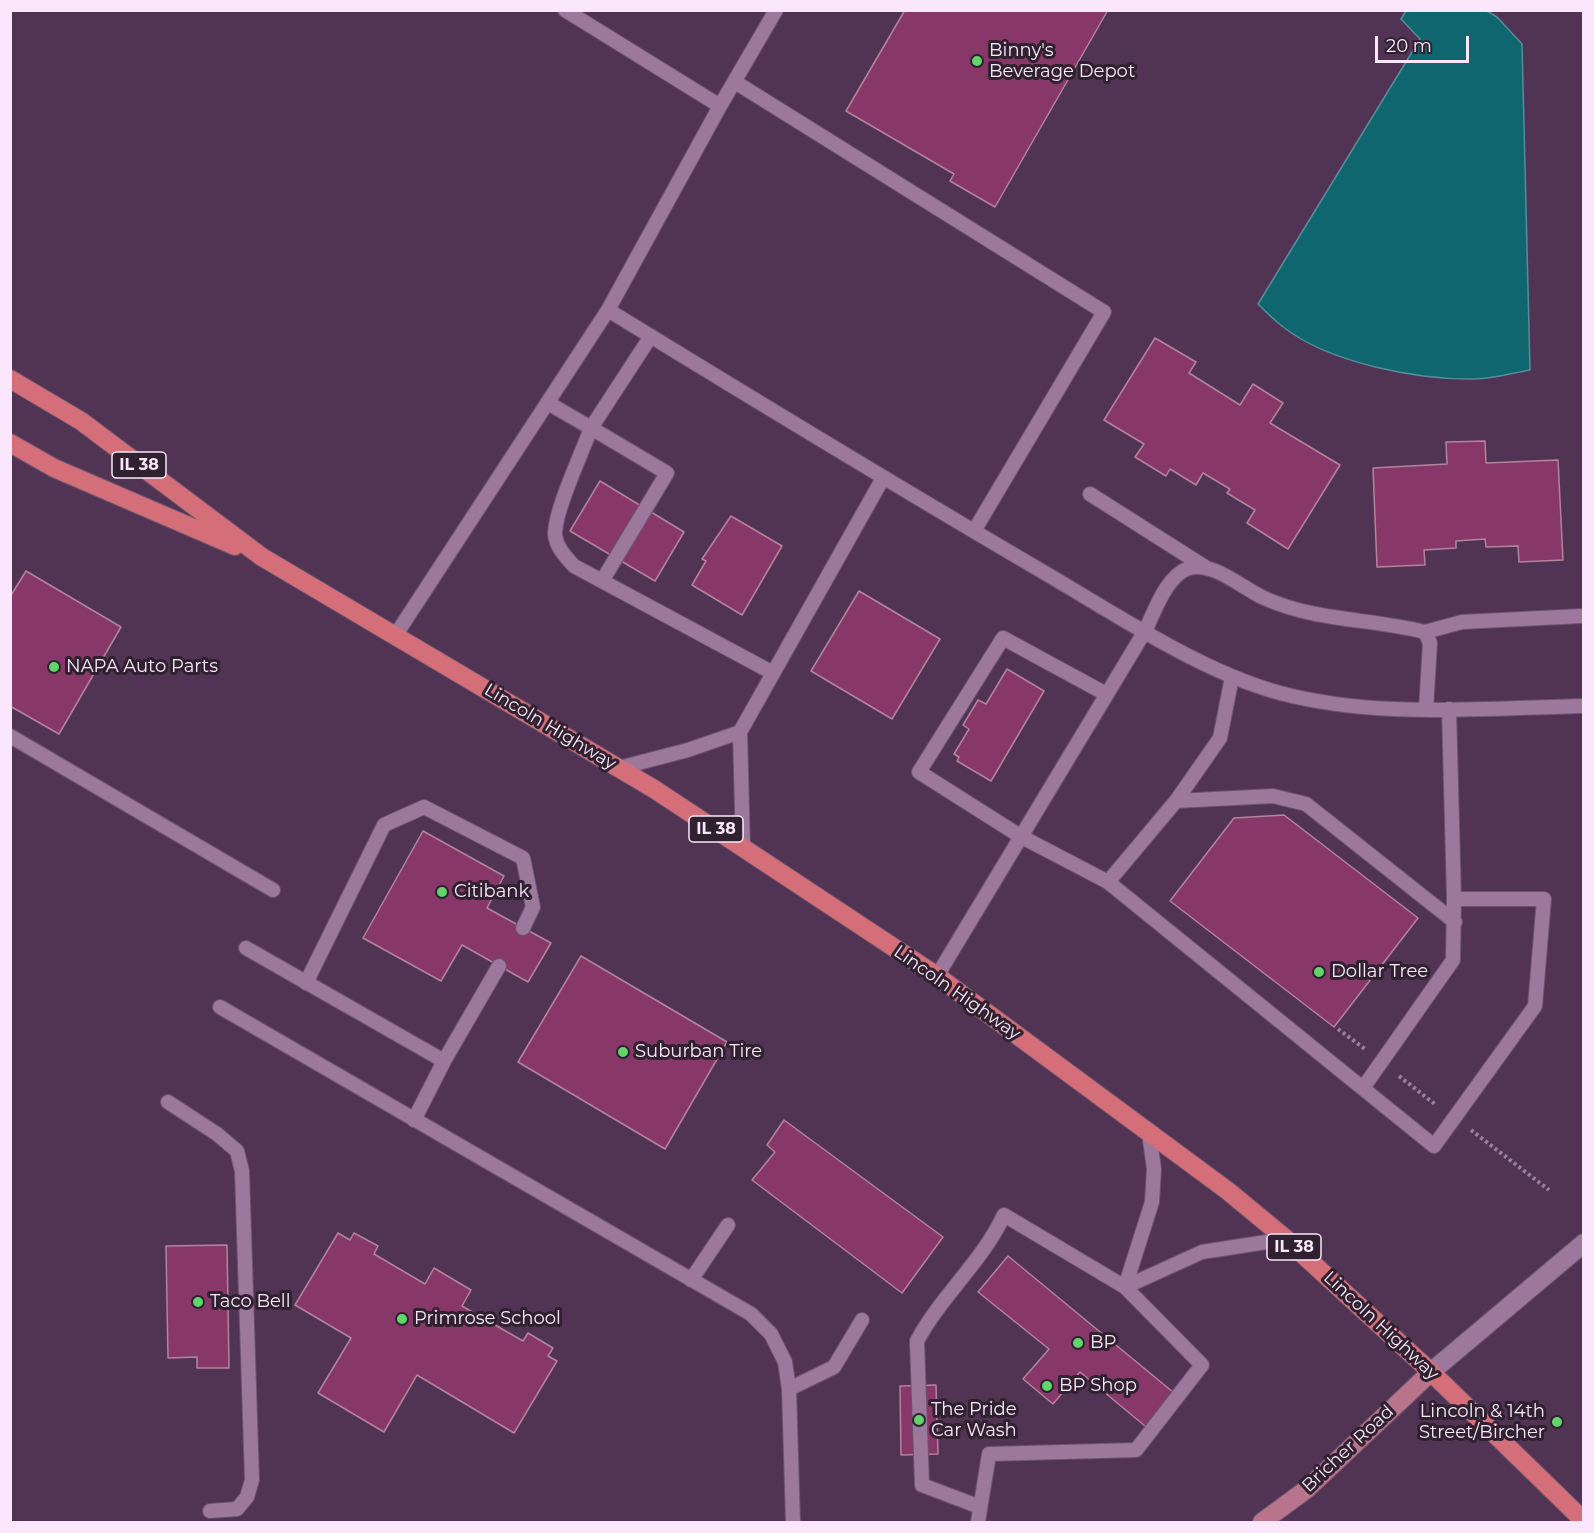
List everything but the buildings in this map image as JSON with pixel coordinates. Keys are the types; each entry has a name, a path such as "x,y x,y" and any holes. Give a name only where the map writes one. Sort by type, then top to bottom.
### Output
{"main road":[{"name":"Lincoln Highway","path":"10,380 81,421 262,557 619,768 937,976 1149,1133 1286,1239 1431,1372 1584,1521"},
{"name":"Lincoln Highway","path":"10,443 54,468 262,557"}],"street":[{"path":"1431,1372 1584,1243"},
{"name":"Bricher Road","path":"1262,1522 1307,1489 1431,1372"}],"lane":[{"path":"565,10 720,106"},
{"path":"395,636 608,310 720,106 776,10"},
{"path":"735,82 1104,312 974,531"},
{"path":"608,310 883,478 1145,631 1232,677 1288,696 1334,705 1426,709 1584,706"},
{"path":"651,336 591,428 562,505 555,534 560,550 574,566 773,673"},
{"path":"548,403 667,472 602,581"},
{"path":"744,848 740,732 883,478"},
{"path":"1090,494 1205,567 1264,598 1308,614 1352,622 1403,626 1425,632 1462,622 1581,616"},
{"path":"937,976 1145,631 1175,575 1189,568 1205,567"},
{"path":"1425,632 1430,643 1426,709"},
{"path":"1106,694 1003,638 919,772 1020,836 1108,882 1434,1146 1535,1006 1544,899 1454,899"},
{"path":"1108,882 1176,801 1220,738 1232,677"},
{"path":"1363,1088 1453,960 1455,922 1449,709"},
{"path":"619,768 688,750 740,732"},
{"path":"10,736 273,890"},
{"path":"1176,801 1274,796 1306,804 1455,922"},
{"path":"306,983 384,825 424,807 523,858 533,907 523,928"},
{"path":"246,948 444,1061"},
{"path":"414,1120 444,1061 499,966"},
{"path":"220,1007 750,1314 771,1334 785,1362 789,1389 793,1522"},
{"path":"168,1102 217,1134 237,1151 242,1171 252,1480 248,1497 237,1509 210,1510"},
{"path":"1125,1287 1152,1202 1154,1169 1149,1133"},
{"path":"978,1522 989,1454 1136,1450 1202,1365 1125,1287 1004,1215 991,1242 928,1322 917,1341 922,1485 980,1507"},
{"path":"691,1280 728,1225"},
{"path":"1125,1287 1202,1252 1286,1239"},
{"path":"789,1389 834,1367 862,1320"}],"shaded area":[{"path":"1406,11 1487,11 1497,17 1522,44 1530,370 1489,378 1452,379 1374,367 1324,350 1301,339 1279,324 1258,304 1420,39 1401,19"}],"place":[{"name":"Binny's Beverage Depot","path":"977,61"},
{"name":"NAPA Auto Parts","path":"54,667"},
{"name":"Citibank","path":"442,892"},
{"name":"Dollar Tree","path":"1319,972"},
{"name":"Suburban Tire","path":"623,1052"},
{"name":"Taco Bell","path":"198,1302"},
{"name":"Primrose School","path":"402,1319"},
{"name":"BP","path":"1078,1343"},
{"name":"BP Shop","path":"1047,1386"},
{"name":"The Pride Car Wash","path":"919,1420"},
{"name":"Lincoln & 14th Street/Bircher","path":"1557,1422"}]}
